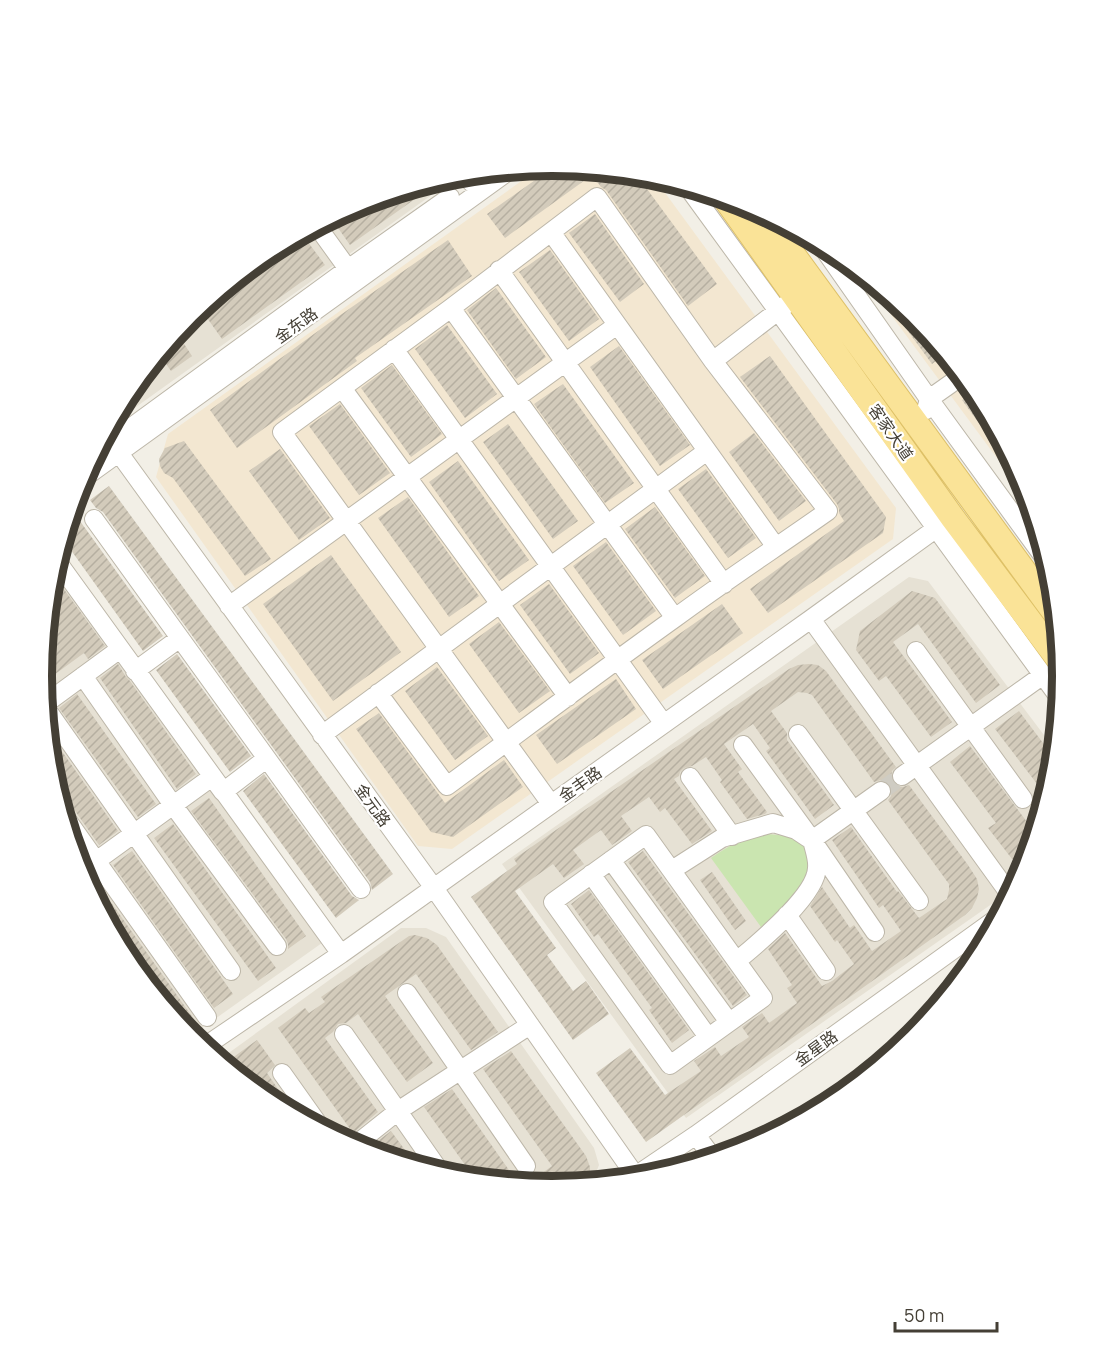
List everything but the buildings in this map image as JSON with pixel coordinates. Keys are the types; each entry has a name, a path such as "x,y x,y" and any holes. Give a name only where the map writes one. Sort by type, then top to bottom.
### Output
{"main road":[{"name":"客家大道","path":"731,210 787,304 1052,669"},
{"name":"客家大道","path":"773,228 1047,602"}],"street":[{"name":"金东路","path":"112,442 497,179"},
{"name":"金东路","path":"112,442 462,185"},
{"path":"378,693 447,786 506,742 619,660 675,618 828,511 713,361 597,197 282,432 346,521 439,649 506,742 551,804"},
{"path":"697,198 787,304 713,361"},
{"path":"551,232 776,547"},
{"path":"322,233 348,269"},
{"path":"833,262 1034,543"},
{"path":"499,270 724,584"},
{"path":"451,308 675,618"},
{"path":"229,606 617,325"},
{"path":"394,349 664,724"},
{"path":"919,429 930,399 955,381"},
{"path":"342,388 568,697"},
{"name":"金元路","path":"112,442 434,888 629,1170"},
{"path":"322,735 707,451"},
{"path":"94,519 361,889"},
{"name":"金丰路","path":"212,1042 341,954 945,523"},
{"path":"64,571 341,954"},
{"path":"812,619 910,771 1005,888"},
{"path":"135,671 180,638"},
{"path":"53,699 120,650"},
{"path":"916,651 1023,799"},
{"path":"910,771 1052,669"},
{"path":"83,676 173,805 277,946"},
{"path":"55,719 231,971"},
{"path":"798,734 919,901"},
{"path":"743,745 812,840 874,932"},
{"path":"223,792 266,759"},
{"path":"90,865 212,777"},
{"path":"690,777 732,836"},
{"path":"812,840 881,791"},
{"path":"672,870 722,838 773,823 796,830 812,840 817,867 814,883 778,926 737,961"},
{"path":"646,835 672,870 763,998 670,1065 553,902 646,835"},
{"path":"80,840 207,1017"},
{"path":"611,860 729,1022"},
{"path":"591,874 708,1037"},
{"path":"787,915 826,972"},
{"name":"金星路","path":"653,1165 978,939"},
{"path":"407,993 526,1166"},
{"path":"363,1139 398,1111 530,1025"},
{"path":"344,1034 433,1161"},
{"path":"282,1073 311,1114"},
{"path":"696,1135 708,1151"}],"shaded area":[{"path":"527,177 585,177 618,180 662,189 896,508 893,539 452,849 418,846 156,477 168,434"},
{"path":"439,189 129,412 177,346 199,322 248,279 275,260 331,228 361,214"},
{"path":"877,295 906,322 949,372 986,426 1010,475"},
{"path":"67,560 120,637 336,933 199,1030 177,1006 137,954 119,926 91,867 79,837 62,774 52,676 57,611"},
{"path":"909,577 928,581 1048,740 1043,774 1026,837 1001,898 686,1118 502,864"},
{"path":"401,928 426,928 446,937 594,1148 599,1165 595,1174 520,1175 487,1172 423,1159 361,1138 302,1109 248,1073 226,1055"}],"green space":[{"path":"768,834 787,836 804,844 810,873 802,888 761,927 711,858 745,839"}],"tunnel":[{"path":"881,791 902,776"}]}
